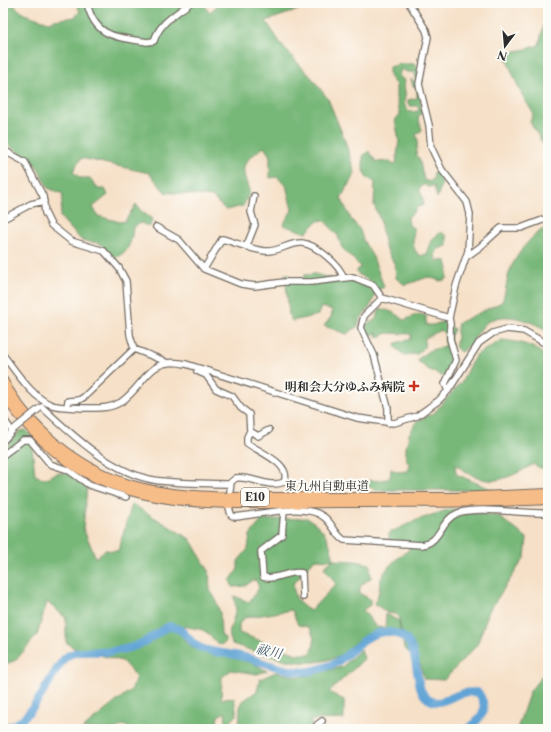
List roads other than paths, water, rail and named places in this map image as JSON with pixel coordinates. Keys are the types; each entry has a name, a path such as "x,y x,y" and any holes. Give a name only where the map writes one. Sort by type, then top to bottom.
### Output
{"highway":[{"name":"東九州自動車道","path":"3,380 18,403 32,420 65,451 90,466 115,478 152,490 210,496 241,497 454,498 548,493"},
{"name":"東九州自動車道","path":"3,394 16,413 34,433 66,460 83,471 112,485 151,496 177,500 241,503 483,503 548,500"}],"street":[{"path":"87,3 93,19 106,34 147,42 154,41 158,28 190,3"},
{"path":"409,3 426,30 428,37 419,84 429,124 431,147 442,170 456,186 469,207 468,251 456,286 449,318 450,339 456,360 445,384 448,392"},
{"path":"3,150 25,162 44,201 45,213 50,225 71,241 104,251 119,268 126,281 130,335 134,349"},
{"path":"247,246 255,225 251,212 254,196"},
{"path":"3,219 31,204 44,201"},
{"path":"466,256 480,247 501,228 521,228 548,218"},
{"path":"156,227 179,240 204,269 236,282 255,286 284,282 334,280 353,276 366,281 378,290 382,298 449,318"},
{"path":"204,269 222,239 268,252 298,244 308,245 329,259 339,268 343,277"},
{"path":"382,298 364,316 361,328 374,355 388,408 388,423"},
{"path":"3,441 13,430 43,406 103,408 116,404 128,396 150,370 169,363 186,364 357,418 388,423 405,421 422,414 448,392 474,350 493,333 507,329 524,331 548,345"},
{"path":"134,349 174,366 202,373 216,389 232,396 241,408 249,414 250,431 247,437 247,443 256,450 272,458 285,472 286,478 284,482 274,484 239,477 234,479 230,484 230,491"},
{"path":"67,407 68,401 79,400 84,397 134,349"},
{"path":"3,355 43,406 93,450 139,476 162,481 230,484"},
{"path":"3,418 13,430"},
{"path":"250,431 258,436 268,430"},
{"path":"3,454 23,440 30,440 50,464 68,470 89,485 126,497"},
{"path":"229,507 230,513 235,517 270,511 307,511 323,516 335,533 344,540 422,545 429,544 435,540 447,520 459,513 484,511 548,512"},
{"path":"284,511 282,535 261,551 262,573 263,577 268,578 287,573 302,574 303,597"},
{"path":"319,729 317,725 322,721"}],"waterway":[{"name":"祓川","path":"3,726 12,725 21,720 30,711 59,666 69,655 80,652 106,652 128,648 144,642 170,626 185,634 196,646 206,650 240,656 285,669 303,672 318,669 334,663 373,635 388,632 401,636 409,644 414,655 421,690 427,698 440,702 462,693 478,692 482,698 484,708 483,713 468,729"}],"place":[{"name":"明和会大分ゆふみ病院","path":"414,386"}]}
